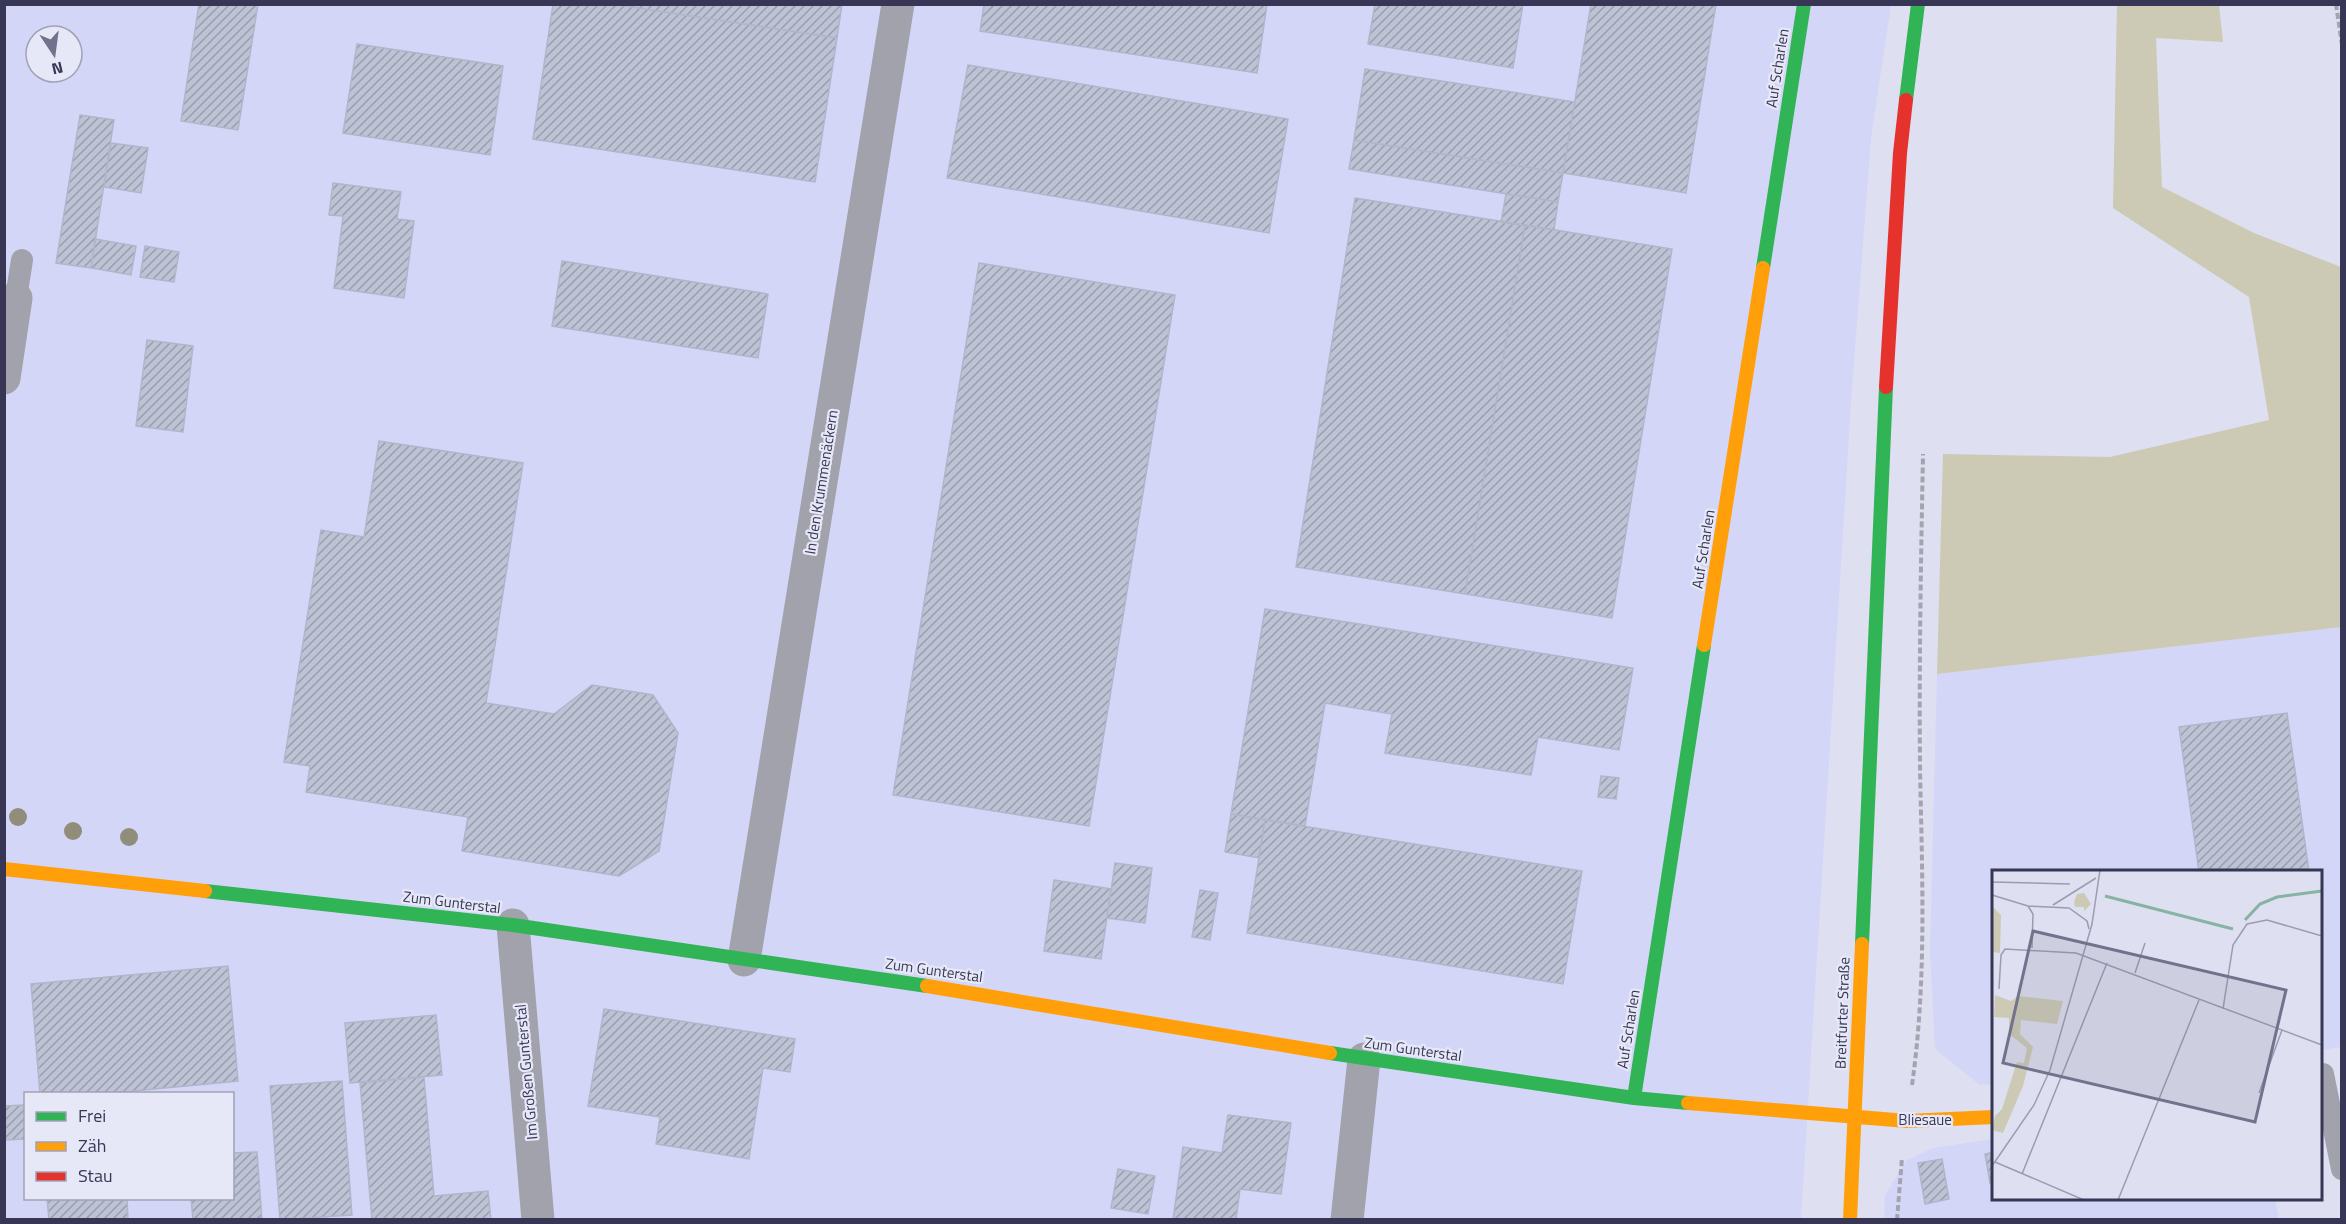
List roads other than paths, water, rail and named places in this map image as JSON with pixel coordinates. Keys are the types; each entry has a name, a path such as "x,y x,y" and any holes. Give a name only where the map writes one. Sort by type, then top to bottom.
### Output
{"street":[{"name":"In den Krummenäckern","path":"744,960 898,4"},
{"name":"Auf Scharlen","path":"1634,1098 1804,4"},
{"name":"Breitfurter Straße","path":"1850,1220 1888,333 1900,153 1918,4"},
{"path":"4,378 16,298"},
{"name":"Zum Gunterstal","path":"4,869 513,925 999,996 1364,1059 1634,1098 1856,1115"},
{"name":"Im Großen Gunterstal","path":"513,925 538,1220"},
{"path":"1347,1220 1364,1059"},
{"name":"Bliesaue","path":"1856,1115 1907,1121 1992,1117"}],"lane":[{"path":"16,298 22,260"},
{"path":"2328,1072 2342,1169"}]}
